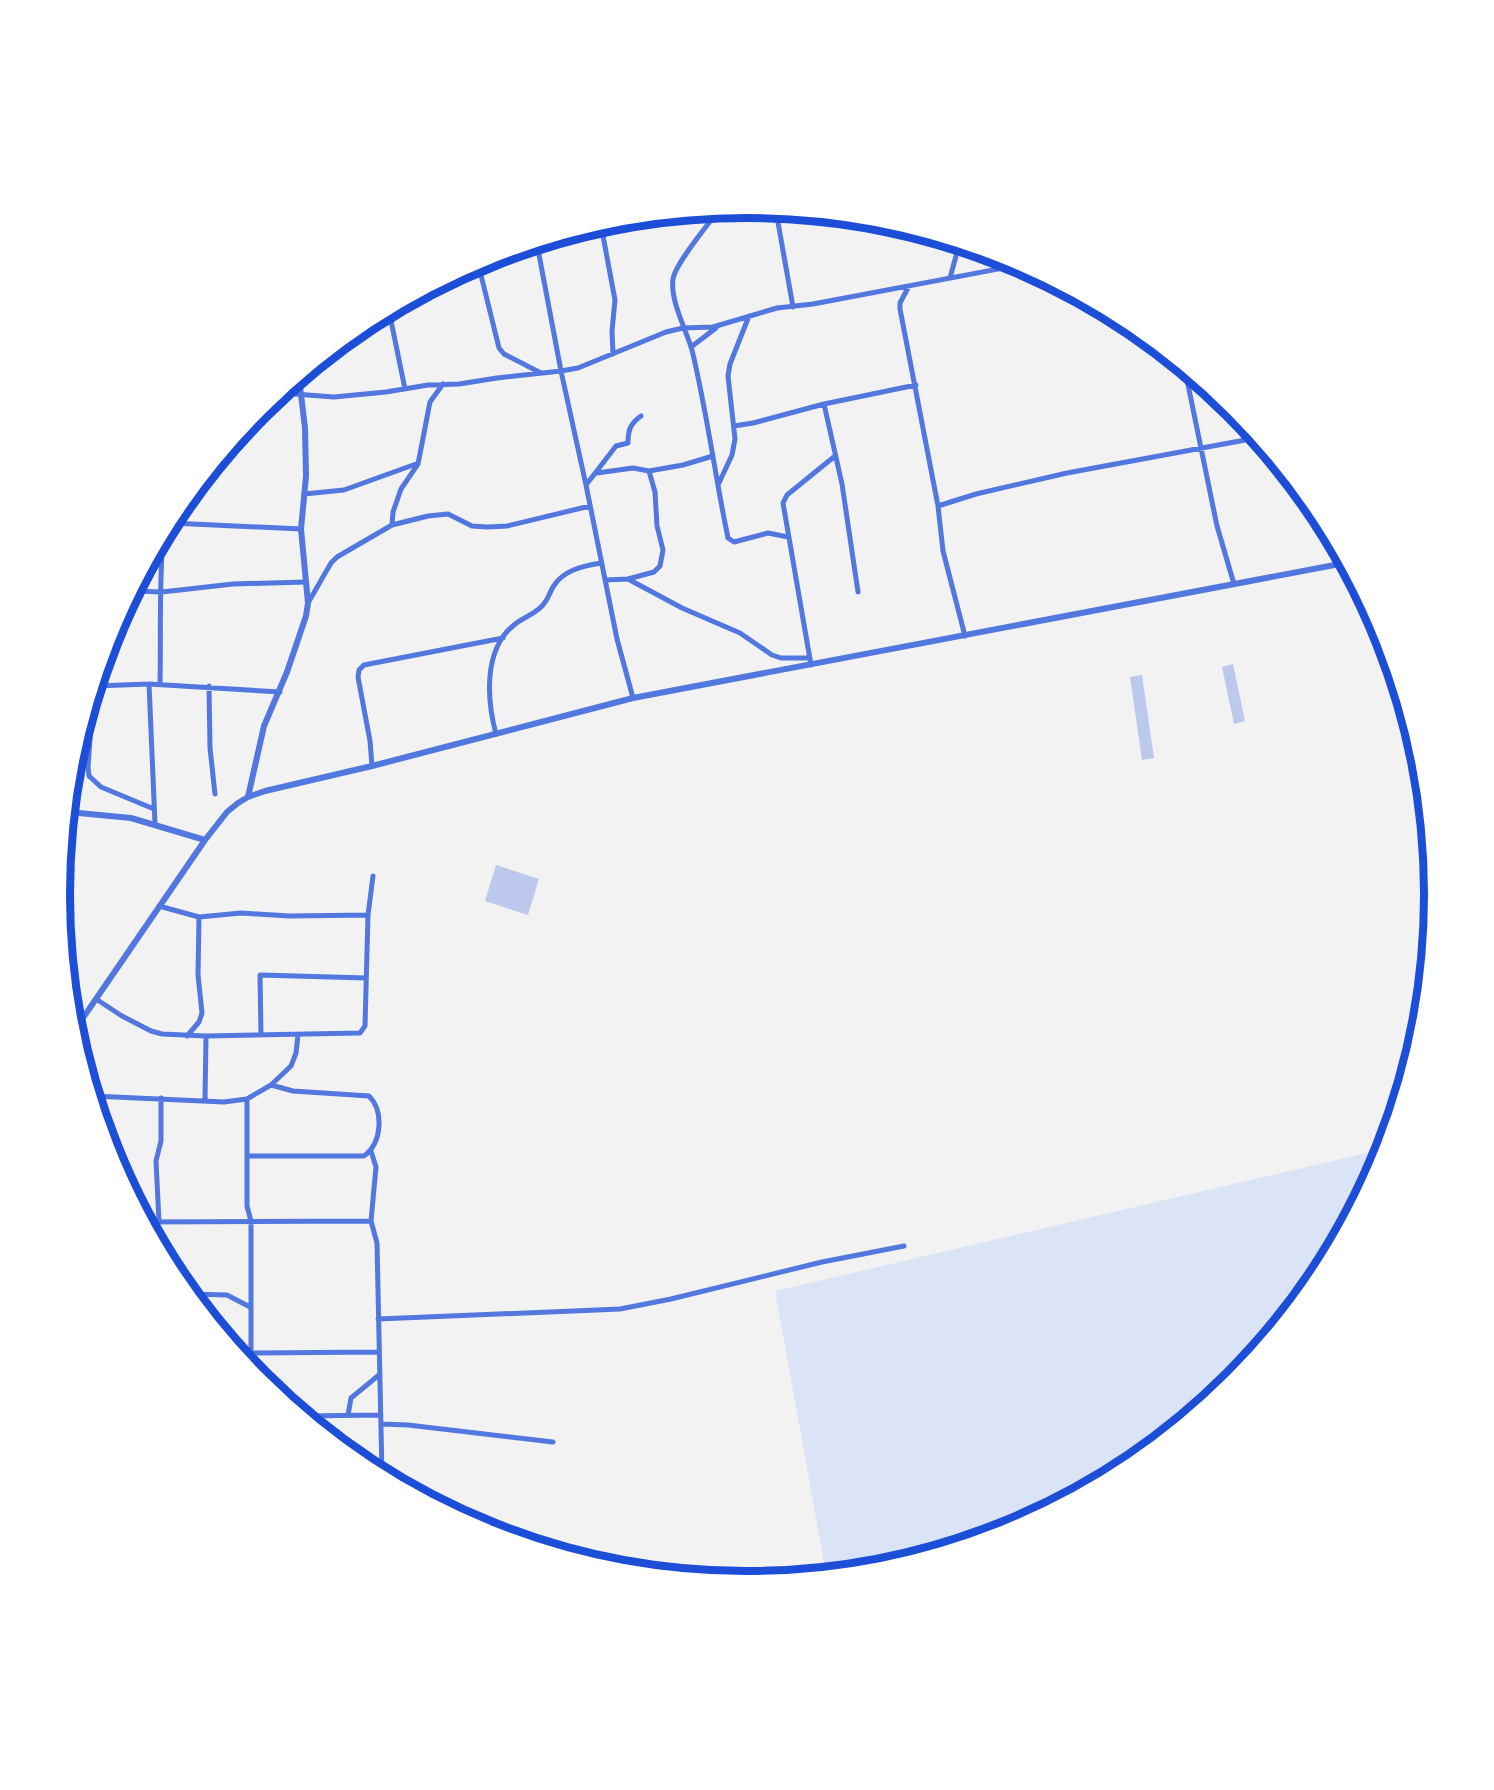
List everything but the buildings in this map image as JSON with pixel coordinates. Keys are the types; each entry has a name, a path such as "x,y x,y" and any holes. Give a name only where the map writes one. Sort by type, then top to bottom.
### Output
{"street":[{"path":"778,219 793,306"},
{"path":"712,220 673,276 672,285 683,328 691,347 728,538 734,542 768,533 788,537"},
{"path":"603,234 615,300 612,331 613,354"},
{"path":"538,252 604,580 633,698"},
{"path":"950,278 957,252"},
{"path":"691,347 718,326 777,308 1002,268"},
{"path":"481,273 499,348 504,354 542,374"},
{"path":"909,286 900,303 900,309 938,506 943,551 965,636"},
{"path":"718,485 732,454 735,439 728,376 730,364 749,316"},
{"path":"391,320 405,389"},
{"path":"293,394 334,397 561,371 578,368 666,332 683,328 718,326"},
{"path":"1187,381 1217,526 1234,585"},
{"path":"392,525 393,512 401,489 418,464 430,402 443,384"},
{"path":"734,426 916,385"},
{"path":"300,387 305,428 306,476 301,530 308,603"},
{"path":"824,404 842,484 858,592"},
{"path":"586,485 616,446 628,442 628,430 641,416"},
{"path":"938,506 976,494 1057,476 1247,440"},
{"path":"597,472 633,468 649,471 683,465 713,456"},
{"path":"810,662 783,499 835,456"},
{"path":"304,494 344,490 418,464"},
{"path":"604,580 628,579 654,572 662,560 663,550 657,526 655,492 649,471"},
{"path":"248,797 264,726 280,692 299,640 308,603 331,563 337,557 392,525 428,516 448,514 472,526 507,526 590,506"},
{"path":"182,524 301,530"},
{"path":"160,684 161,557"},
{"path":"496,734 489,688 495,654 503,638 515,623 541,608 555,584 566,573 582,566 601,563"},
{"path":"82,1020 205,840 227,812 248,797 633,698 810,662 965,636 1337,564"},
{"path":"628,579 682,608 740,633 772,655 810,662"},
{"path":"143,591 162,592 233,584 306,582"},
{"path":"372,766 371,748 358,677 359,670 364,665 503,638"},
{"path":"149,684 155,824"},
{"path":"104,686 160,684 280,692"},
{"path":"209,687 210,748 215,794"},
{"path":"90,734 89,776 100,787 154,809"},
{"path":"75,813 131,818 205,840"},
{"path":"96,999 151,1031 187,1036 360,1034 365,1026 368,915 373,876"},
{"path":"159,906 199,917 241,913 289,916 368,915"},
{"path":"187,1036 199,1022 202,1013 198,975 199,917"},
{"path":"261,1035 260,975 366,978"},
{"path":"102,1096 224,1102 247,1099 271,1085 284,1074 295,1059 298,1035"},
{"path":"205,1101 206,1036"},
{"path":"247,1156 364,1156 371,1151 378,1136 378,1109 376,1102 369,1096 293,1091 271,1085"},
{"path":"159,1222 156,1161 161,1141 160,1098"},
{"path":"247,1099 250,1353 379,1352"},
{"path":"371,1151 376,1167 371,1221 377,1243 382,1464"},
{"path":"155,1222 371,1221"},
{"path":"378,1319 620,1309 671,1299 800,1267 904,1246"},
{"path":"201,1294 227,1295 250,1307"},
{"path":"348,1415 351,1398 380,1375"},
{"path":"316,1417 381,1415"},
{"path":"381,1424 408,1425 553,1442"}],"shaded area":[{"path":"1373,1152 1333,1233 1284,1307 1256,1341 1193,1404 1123,1457 1046,1502 964,1536 879,1559 825,1567 775,1291"}]}
